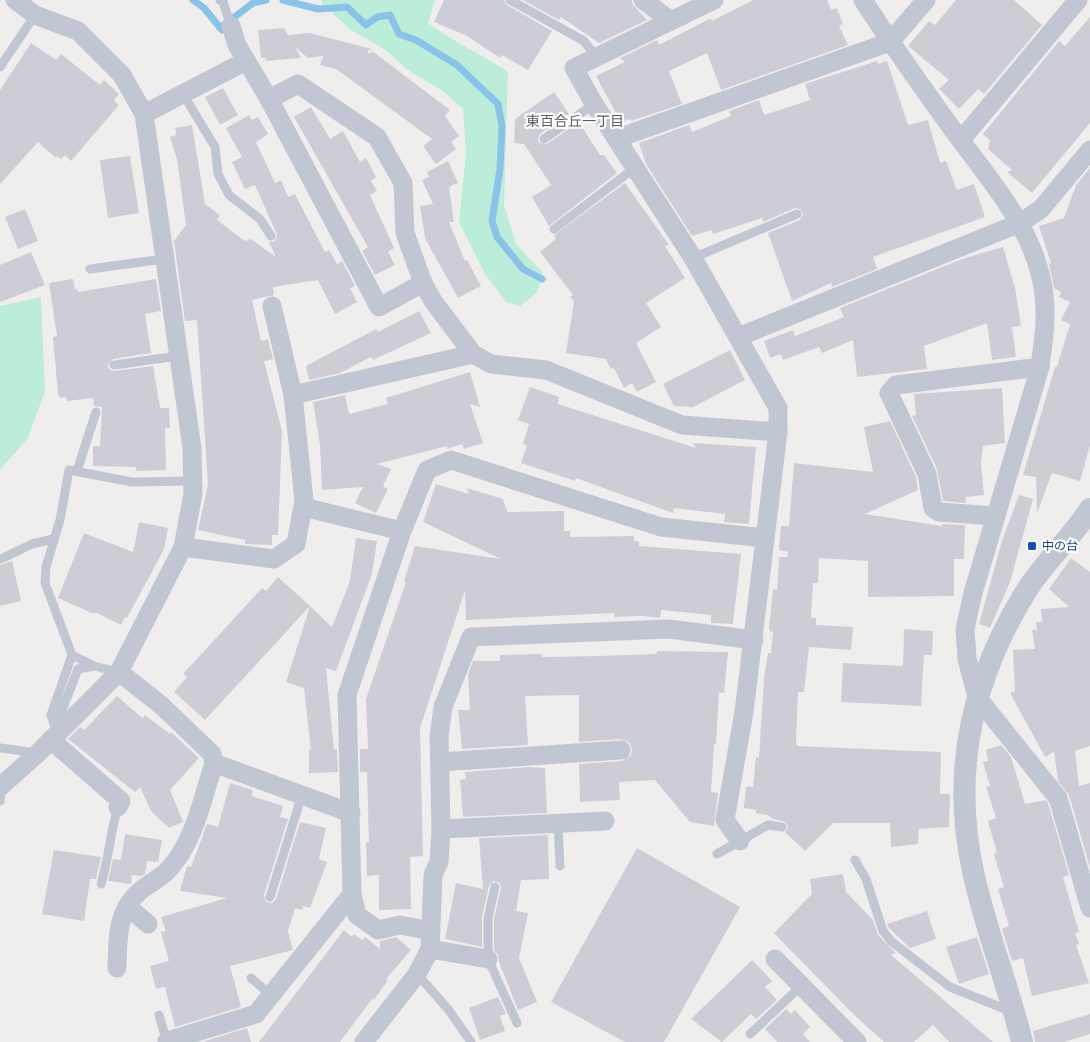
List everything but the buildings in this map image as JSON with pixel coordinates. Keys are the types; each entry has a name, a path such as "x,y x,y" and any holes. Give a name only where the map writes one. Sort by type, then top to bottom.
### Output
{"street":[{"path":"1,791 48,740 119,672 183,547 194,481 192,448 144,114 122,75 78,31 35,15 15,0"},
{"path":"643,0 671,21"},
{"path":"714,0 574,68 594,104 618,138 693,258 778,408 778,432 754,640 726,820 740,841"},
{"path":"863,0 890,42 1020,224 1035,259 1044,294 1045,329 1040,367 965,629 967,659 977,697 1058,798 1090,908"},
{"path":"618,138 890,42 926,0"},
{"path":"960,140 1078,0"},
{"path":"231,26 246,61 269,99 379,307 423,283"},
{"path":"144,114 246,61"},
{"path":"269,99 298,84 377,137 403,183 404,233 423,283 433,301 473,354 491,364 546,370 682,425 778,432"},
{"path":"738,337 1020,224 1041,209 1090,150"},
{"path":"183,547 274,559 296,544 304,500 293,395 272,306"},
{"path":"293,395 473,354"},
{"path":"996,516 939,512 933,508 927,474 889,392 896,385 1040,367"},
{"path":"488,959 430,940 400,926 378,930 357,915 352,894 347,695 402,531 427,470 451,460 661,527 765,538"},
{"path":"302,507 402,531"},
{"path":"1022,1042 973,872 963,807 968,734 977,697 1004,632 1025,593 1090,509"},
{"path":"364,1042 417,974 430,940 433,875 439,862 441,829 439,736 443,707 471,637 669,630 754,640"},
{"path":"117,968 119,923 139,892 162,878 178,858 194,825 214,763 212,754 206,748 160,705 119,672"},
{"path":"48,740 121,801 118,807"},
{"path":"440,762 621,750"},
{"path":"214,763 351,813"},
{"path":"441,829 605,820"},
{"path":"167,1042 256,1014 352,894"},
{"path":"128,907 148,924"},
{"path":"775,960 857,1042"}],"lane":[{"path":"220,0 223,2 231,26"},
{"path":"510,0 584,41 597,58"},
{"path":"0,68 35,15"},
{"path":"183,94 215,147 218,174 229,195 260,219 271,236"},
{"path":"544,139 594,104"},
{"path":"554,229 636,167"},
{"path":"693,258 797,214"},
{"path":"90,269 164,259"},
{"path":"114,365 178,356"},
{"path":"77,471 96,412"},
{"path":"48,740 50,715 72,655 45,583 46,567 60,520 69,470 132,482 194,481"},
{"path":"1,560 32,544 53,539"},
{"path":"72,655 94,666 119,672"},
{"path":"48,740 78,668 94,666"},
{"path":"0,748 48,740"},
{"path":"270,897 302,795"},
{"path":"101,884 108,860 110,836 118,807"},
{"path":"558,823 560,866"},
{"path":"717,854 768,825 782,827"},
{"path":"855,860 866,879 884,931 892,942 950,987 1015,1013"},
{"path":"495,887 488,918 488,959 517,1023"},
{"path":"417,974 448,1009 471,1042"},
{"path":"251,978 271,995"},
{"path":"750,1034 801,986"},
{"path":"159,1015 167,1042"}],"green space":[{"path":"322,0 435,0 428,23 508,72 504,205 516,244 543,273 537,293 520,306 506,302 485,274 459,222 466,153 463,109 444,92 408,70 387,51 351,30 321,3"},
{"path":"41,297 45,391 28,438 0,470 0,306"}],"waterway":[{"path":"193,0 204,8 222,30"},
{"path":"220,28 253,3 266,0"},
{"path":"283,0 318,9 347,7 366,25 377,17 390,15 399,34 416,40 457,65 498,104 502,126 500,169 492,221 497,237 523,269 542,279"}],"place":[{"name":"中の台","path":"1032,546"}],"district":[{"name":"東百合丘一丁目","path":"575,121"}]}
